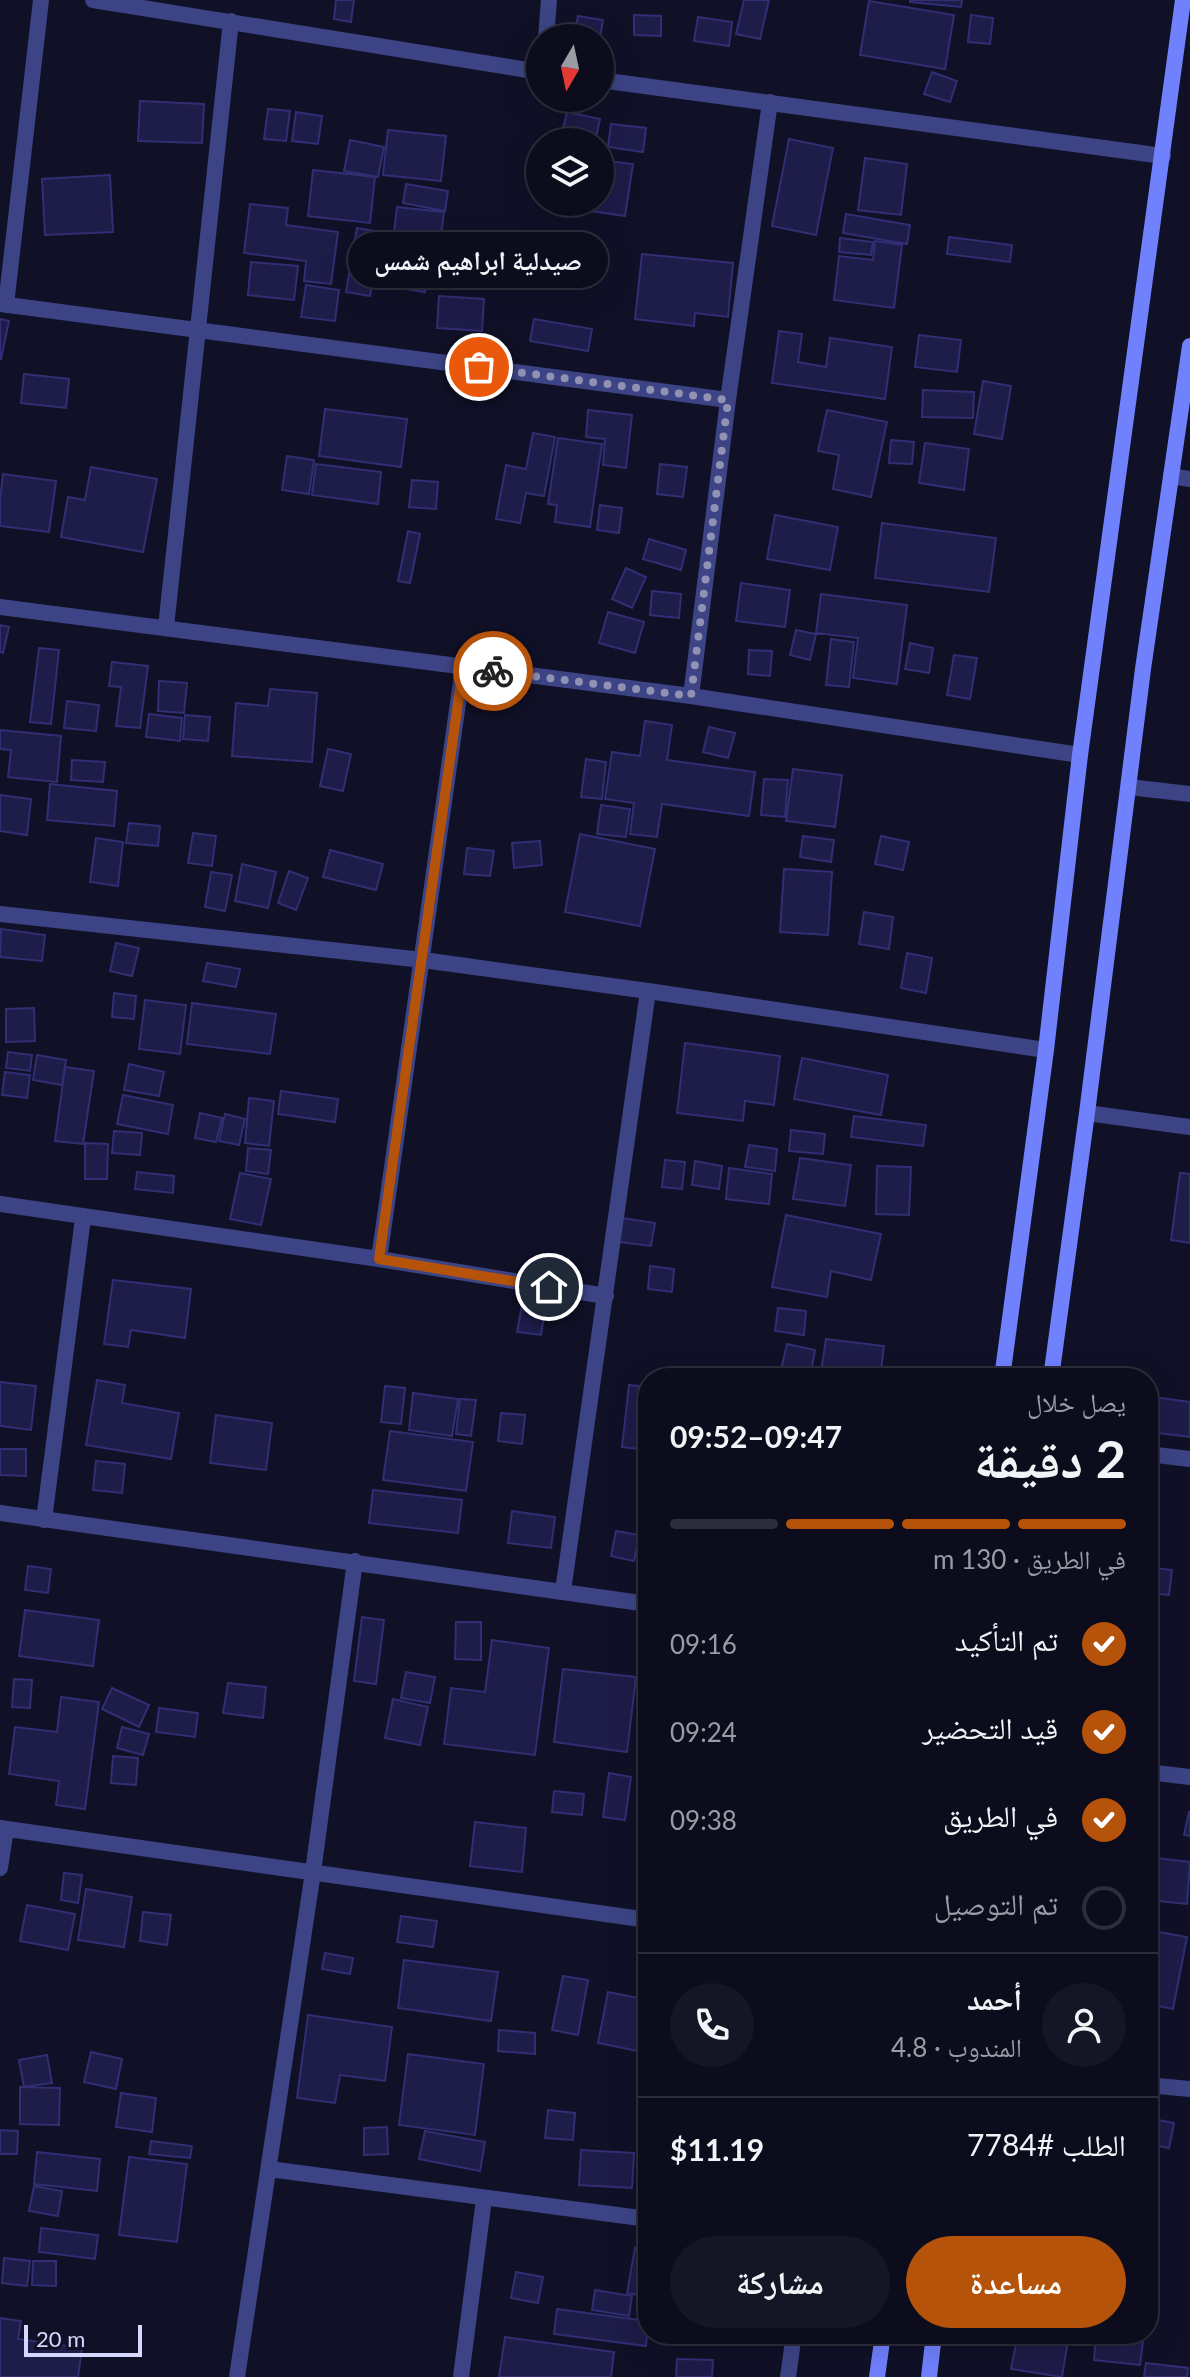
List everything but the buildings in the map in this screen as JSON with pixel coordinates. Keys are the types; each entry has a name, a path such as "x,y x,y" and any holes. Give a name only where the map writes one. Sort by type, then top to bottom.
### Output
{"main road":[{"path":"1003,1368 1046,1050 1080,755 1183,0"},
{"path":"1052,1368 1143,669 1190,346"},
{"path":"877,2377 882,2344"},
{"path":"929,2377 933,2344"}],"street":[{"path":"41,0 3,305 728,400"},
{"path":"93,0 526,70"},
{"path":"547,24 549,0"},
{"path":"166,627 231,21"},
{"path":"614,82 1163,156"},
{"path":"691,696 770,102"},
{"path":"1171,476 1190,479"},
{"path":"0,607 691,696 1080,755"},
{"path":"379,1259 463,668"},
{"path":"1129,787 1190,794"},
{"path":"0,914 423,960 1046,1050"},
{"path":"563,1591 648,991"},
{"path":"1087,1113 1190,1127"},
{"path":"0,1204 379,1259 606,1296"},
{"path":"44,1520 83,1218"},
{"path":"1158,1455 1190,1459"},
{"path":"0,1513 638,1602"},
{"path":"237,2377 313,1872 355,1561"},
{"path":"1158,1773 1190,1777"},
{"path":"0,1868 3,1828 638,1919"},
{"path":"1158,2086 1190,2089"},
{"path":"269,2169 638,2218"},
{"path":"461,2377 484,2199"},
{"path":"788,2377 793,2344"}],"way so far":[{"path":"479,367 728,400 691,696 493,671"}],"place":[{"name":"صيدلية ابراهيم شمس","path":"479,367"}],"route":[{"path":"493,671 463,668 379,1259 549,1287"}]}
